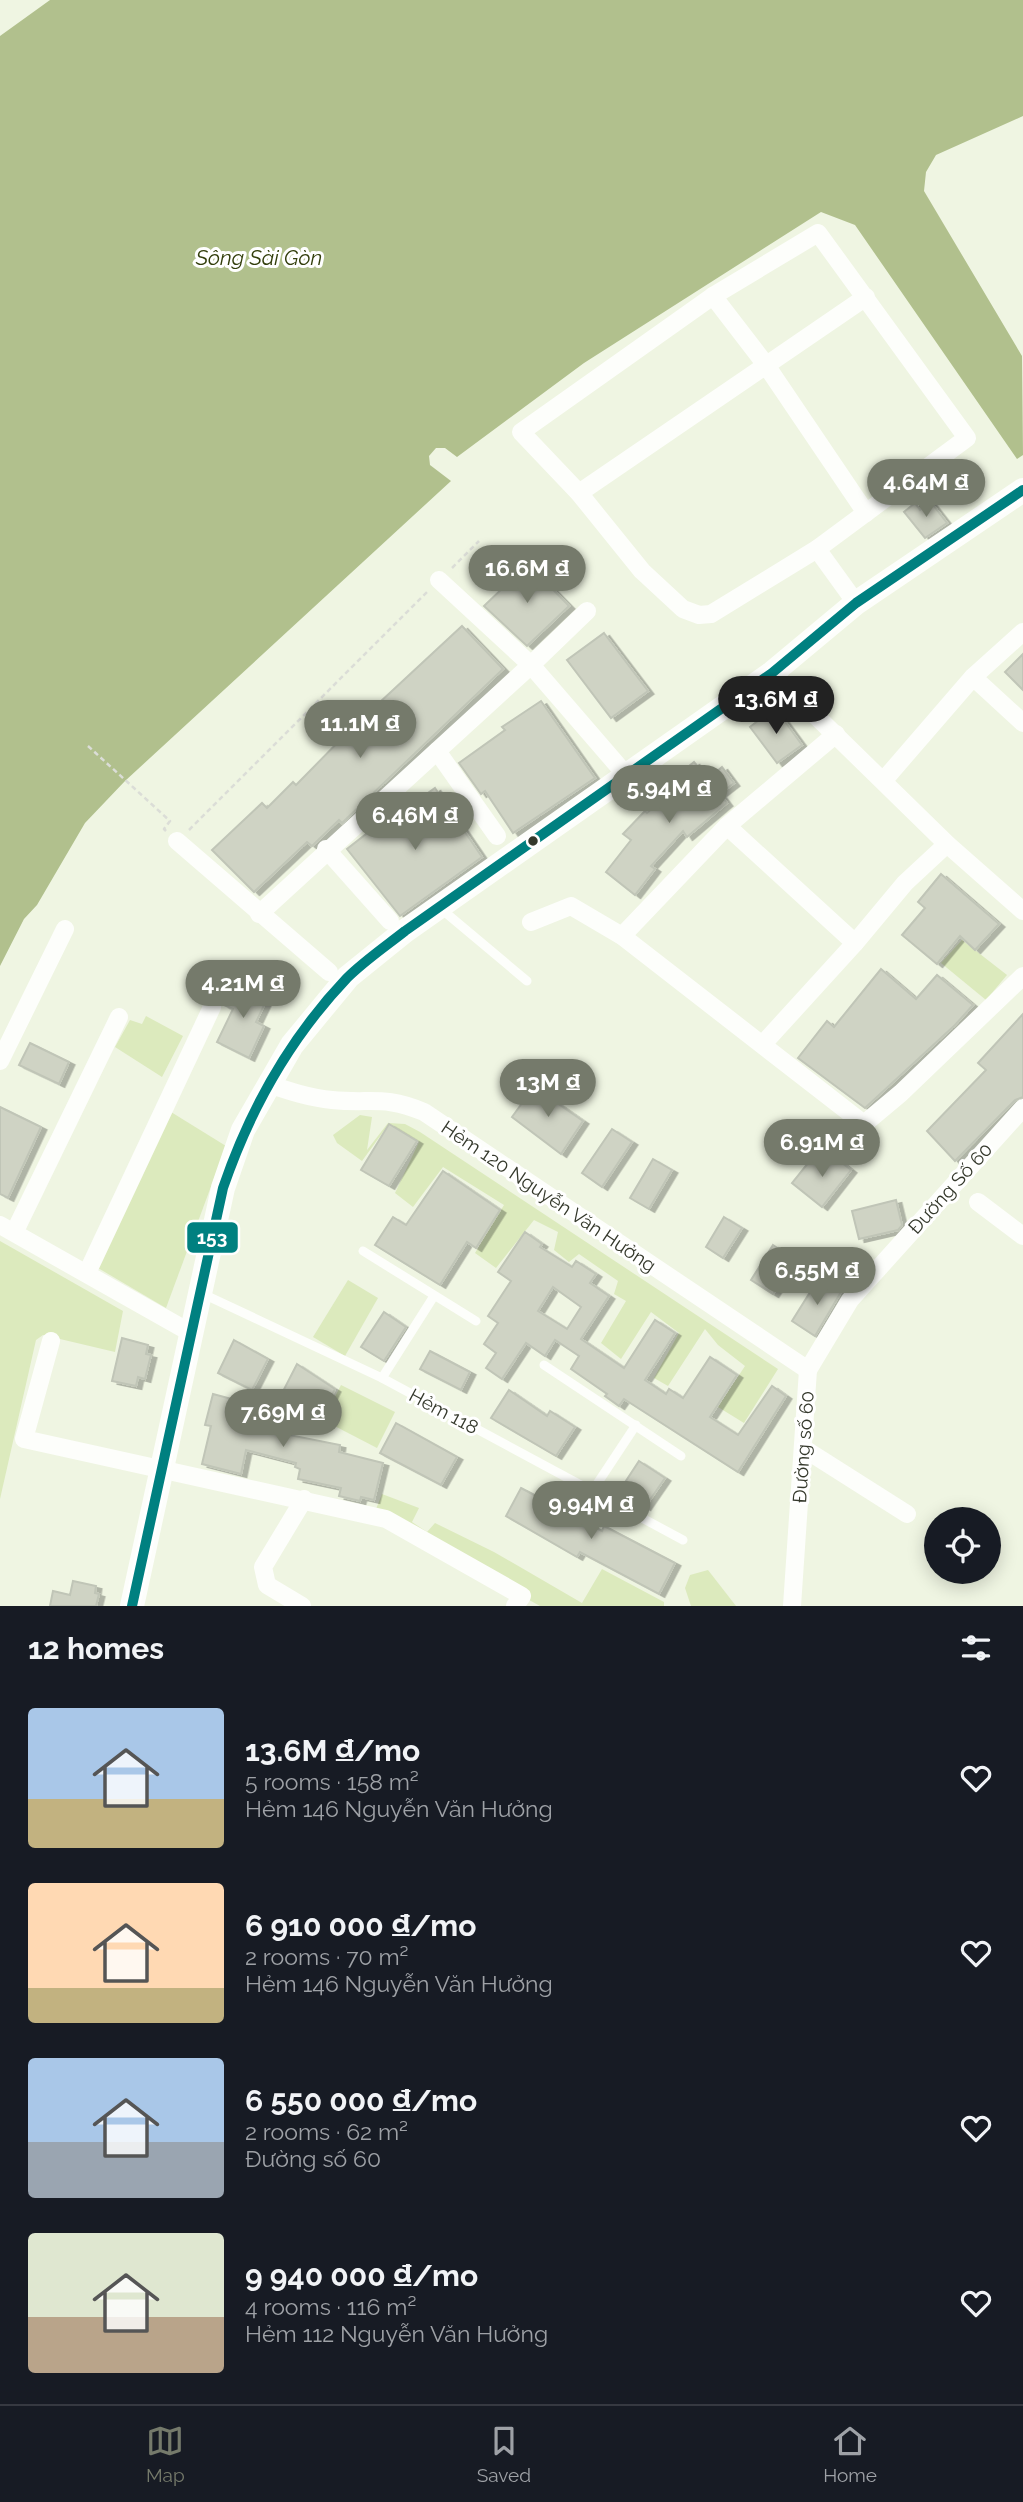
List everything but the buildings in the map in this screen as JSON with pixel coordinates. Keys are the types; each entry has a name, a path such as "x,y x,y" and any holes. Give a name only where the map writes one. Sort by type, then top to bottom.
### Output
{"main road":[{"path":"132,1606 223,1188 243,1130 268,1084 338,975 772,673 856,603 1023,490"}],"street":[{"path":"818,233 866,297 967,438 817,549 711,614 699,615 683,610 642,571 579,493 521,432 713,296 818,233"},
{"path":"713,296 766,365 866,513"},
{"path":"579,493 866,297"},
{"path":"817,549 856,603"},
{"path":"439,580 531,665 626,775"},
{"path":"259,914 326,849 437,751 587,611"},
{"path":"884,780 973,677 1023,632"},
{"path":"772,673 947,844 1023,911"},
{"path":"973,677 1023,723"},
{"path":"622,936 727,826 836,734"},
{"path":"437,751 497,836"},
{"path":"727,826 855,943"},
{"path":"177,841 259,914 338,975"},
{"path":"763,1044 855,943 905,883 947,844"},
{"path":"326,849 390,921"},
{"path":"531,922 571,906 622,936 864,1124 901,1093 1023,976"},
{"path":"0,1061 65,929"},
{"path":"87,1273 212,1007"},
{"path":"119,1017 7,1228 191,1333"},
{"name":"Hẻm 120 Nguyễn Văn Hưởng","path":"268,1084 333,1100 396,1101 424,1112 808,1370"},
{"name":"Đường Số 60","path":"850,1300 1023,1108"},
{"path":"978,1202 1023,1236"},
{"name":"Đường số 60","path":"792,1606 808,1370 850,1300"},
{"path":"51,1341 24,1439 161,1467 386,1519 518,1601"},
{"path":"803,1448 907,1514"},
{"path":"302,1606 267,1585 263,1567 304,1499"}],"lane":[{"path":"439,907 527,981"},
{"path":"363,1251 476,1321"},
{"name":"Hẻm 118","path":"199,1292 382,1378 683,1540"},
{"path":"382,1378 434,1296"},
{"path":"544,1365 681,1456"},
{"path":"593,1490 636,1425"}],"path":[{"path":"177,841 479,541"},
{"path":"88,746 170,821"}],"shaded area":[{"path":"962,940 1007,975 986,1000 941,963"},
{"path":"146,1016 183,1036 162,1077 115,1047 130,1020 142,1024"},
{"path":"171,1112 226,1146 166,1308 98,1268"},
{"path":"360,1115 372,1117 367,1150 388,1123 405,1124 778,1369 744,1423 718,1407 745,1366 718,1345 705,1329 668,1386 654,1378 679,1333 651,1312 621,1359 601,1343 626,1301 614,1294 618,1281 579,1254 569,1262 554,1250 558,1232 534,1220 496,1268 475,1253 504,1205 443,1167 413,1207 395,1193 419,1142 389,1124 362,1161 337,1143 333,1135"},
{"path":"0,1241 123,1311 115,1352 43,1335 36,1340 0,1499"},
{"path":"348,1280 378,1298 345,1356 313,1337"},
{"path":"341,1385 395,1412 377,1448 323,1420"},
{"path":"382,1494 419,1508 412,1522 427,1532 435,1523 494,1552 582,1603 602,1569 664,1602 664,1606 540,1606 374,1514"},
{"path":"708,1570 736,1606 691,1606 685,1588 690,1575"}],"water":[{"name":"Sông Sài Gòn","path":"50,0 1023,0 1023,116 936,155 926,172 924,191 1022,356 1023,455 1017,459 855,225 821,212 584,363 457,457 445,448 436,448 429,456 430,465 451,481 125,781 85,823 37,905 24,919 0,966 0,36"}],"transit line":[{"name":"153","path":"132,1606 223,1188 246,1130 273,1076 326,1001 347,978 405,931 772,673 856,603 1023,490"}]}
